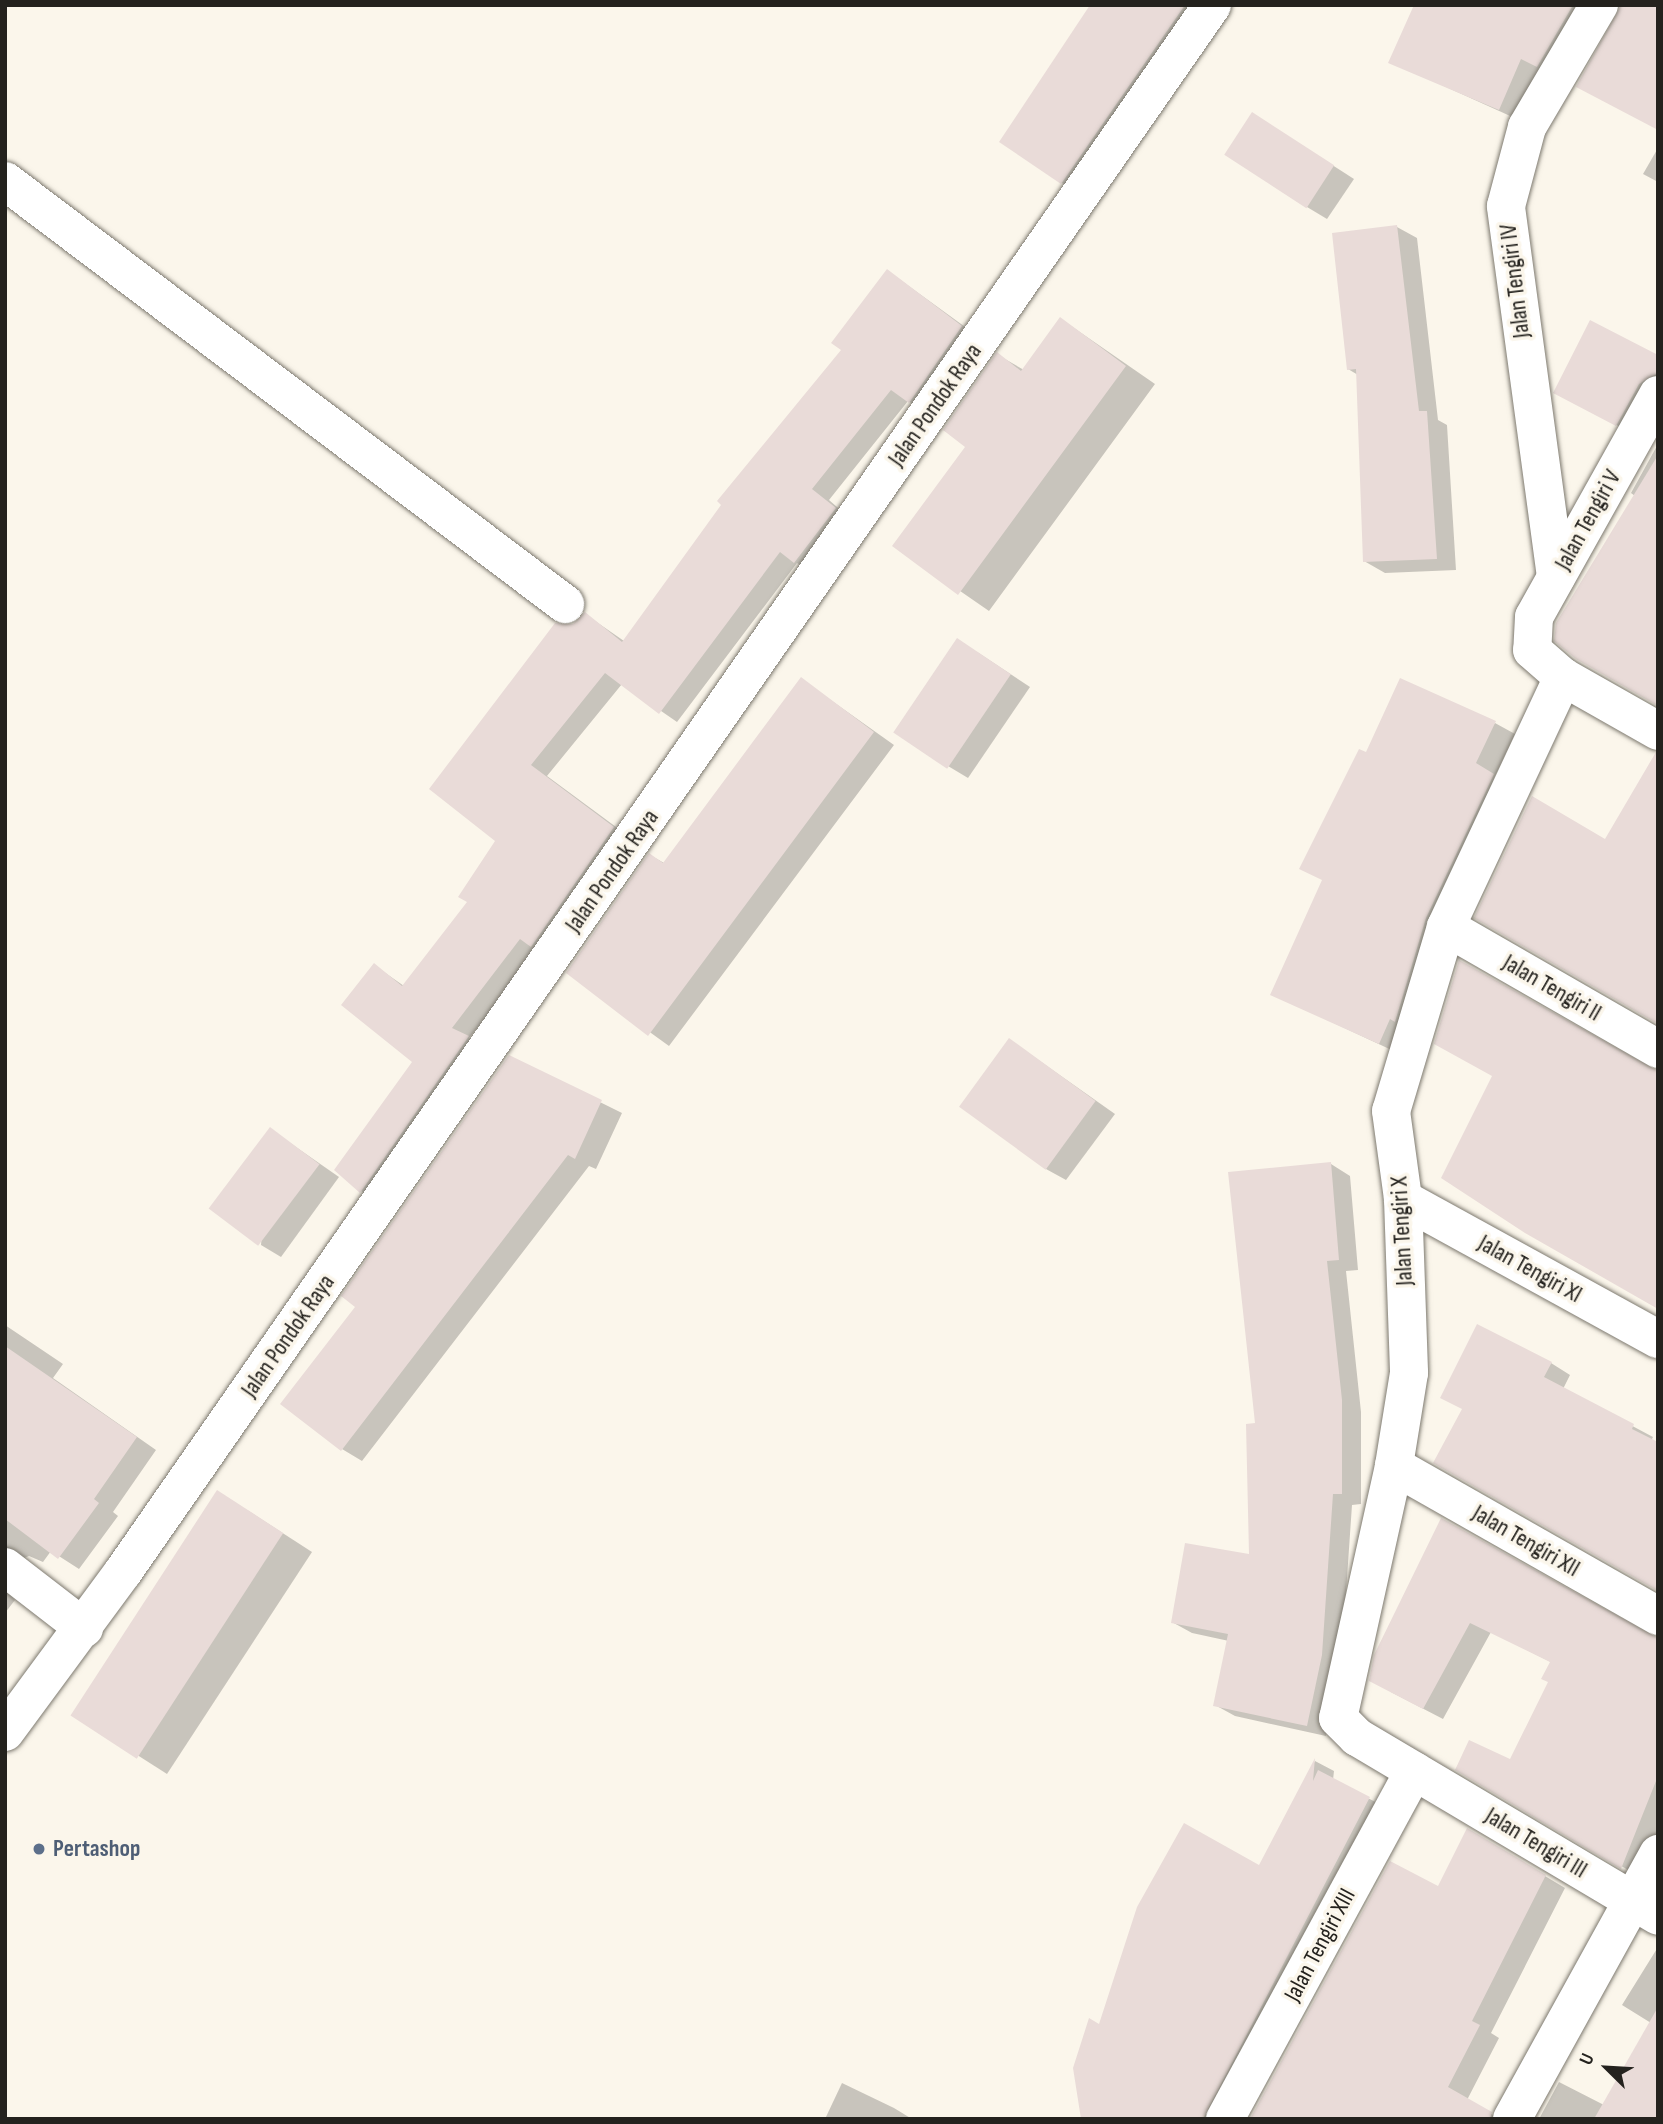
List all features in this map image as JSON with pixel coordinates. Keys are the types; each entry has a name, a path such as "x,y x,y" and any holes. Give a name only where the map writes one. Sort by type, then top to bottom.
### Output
{"street":[{"name":"Jalan Pondok Raya","path":"5,1732 84,1628 1212,5"},
{"name":"Jalan Tengiri IV","path":"1556,577 1506,206 1527,127 1599,5"},
{"path":"5,181 565,604"},
{"name":"Jalan Tengiri V","path":"1563,677 1532,650 1534,617 1658,395"},
{"path":"1563,677 1658,731"},
{"name":"Jalan Tengiri X","path":"1414,1771 1357,1737 1338,1718 1394,1466 1409,1373 1403,1199 1391,1111 1446,927 1563,677"},
{"name":"Jalan Tengiri II","path":"1446,927 1658,1049"},
{"name":"Jalan Tengiri XI","path":"1403,1199 1658,1339"},
{"name":"Jalan Tengiri XII","path":"1394,1466 1658,1616"},
{"path":"5,1567 84,1628"},
{"name":"Jalan Tengiri III","path":"1414,1771 1645,1908"},
{"name":"Jalan Tengiri XIII","path":"1226,2119 1414,1771"},
{"path":"1512,2119 1645,1908 1658,1854"}],"building":[{"path":"1090,5 1185,5 1061,184 999,142"},
{"path":"1414,5 1573,5 1537,67 1521,59 1499,110 1388,63"},
{"path":"1621,5 1658,5 1658,130 1576,87"},
{"path":"1252,112 1334,165 1306,208 1224,155"},
{"path":"1397,225 1419,411 1427,411 1437,559 1363,562 1356,369 1347,370 1332,233"},
{"path":"887,269 962,326 909,403 891,390 812,489 836,508 794,563 780,552 659,714 605,673 531,765 614,827 531,947 520,939 452,1028 469,1036 360,1193 334,1170 412,1062 341,1005 374,963 402,986 467,902 458,897 495,841 429,789 555,623 573,624 585,612 622,642 721,505 717,501 841,350 831,343"},
{"path":"1060,317 1126,366 958,595 892,546 965,447 943,430 997,352 1021,371"},
{"path":"1590,320 1658,355 1658,373 1639,384 1616,426 1553,393"},
{"path":"1658,455 1658,706 1576,659 1554,641 1556,623"},
{"path":"957,638 1011,674 947,769 893,733"},
{"path":"801,677 874,732 648,1036 566,973 649,853 663,863"},
{"path":"1400,678 1496,721 1476,763 1494,774 1426,918 1395,1022 1390,1019 1379,1044 1270,995 1322,880 1299,869 1359,749 1366,752"},
{"path":"1656,752 1658,1024 1474,918 1532,796 1605,839"},
{"path":"1459,960 1658,1071 1658,1309 1525,1233 1441,1178 1492,1076 1434,1044"},
{"path":"1009,1038 1096,1101 1046,1170 959,1107"},
{"path":"509,1055 602,1100 575,1159 568,1155 341,1451 280,1404 355,1307 341,1296"},
{"path":"270,1127 320,1164 258,1246 209,1208"},
{"path":"1331,1162 1339,1260 1327,1261 1342,1400 1342,1494 1333,1494 1322,1655 1307,1726 1213,1706 1228,1634 1171,1623 1185,1543 1249,1554 1246,1424 1255,1423 1228,1172"},
{"path":"1477,1324 1552,1362 1544,1377 1634,1424 1632,1429 1658,1442 1658,1591 1433,1463 1462,1409 1440,1398"},
{"path":"5,1346 137,1437 94,1499 99,1503 58,1559 5,1519"},
{"path":"217,1490 283,1533 137,1759 70,1716"},
{"path":"1441,1518 1658,1638 1658,1776 1621,1869 1455,1770 1469,1740 1510,1759 1548,1682 1541,1679 1550,1662 1470,1623 1423,1709 1369,1681 1374,1655"},
{"path":"1315,1758 1313,1781 1318,1770 1370,1797 1203,2119 1081,2119 1073,2068 1089,2018 1099,2024 1137,1907 1184,1823 1259,1865"},
{"path":"1467,1828 1546,1875 1472,2021 1480,2025 1448,2087 1492,2112 1490,2119 1250,2119 1390,1861 1438,1886"},
{"path":"1658,2007 1658,2119 1594,2119"}],"place":[{"name":"Pertashop","path":"39,1849"}]}
